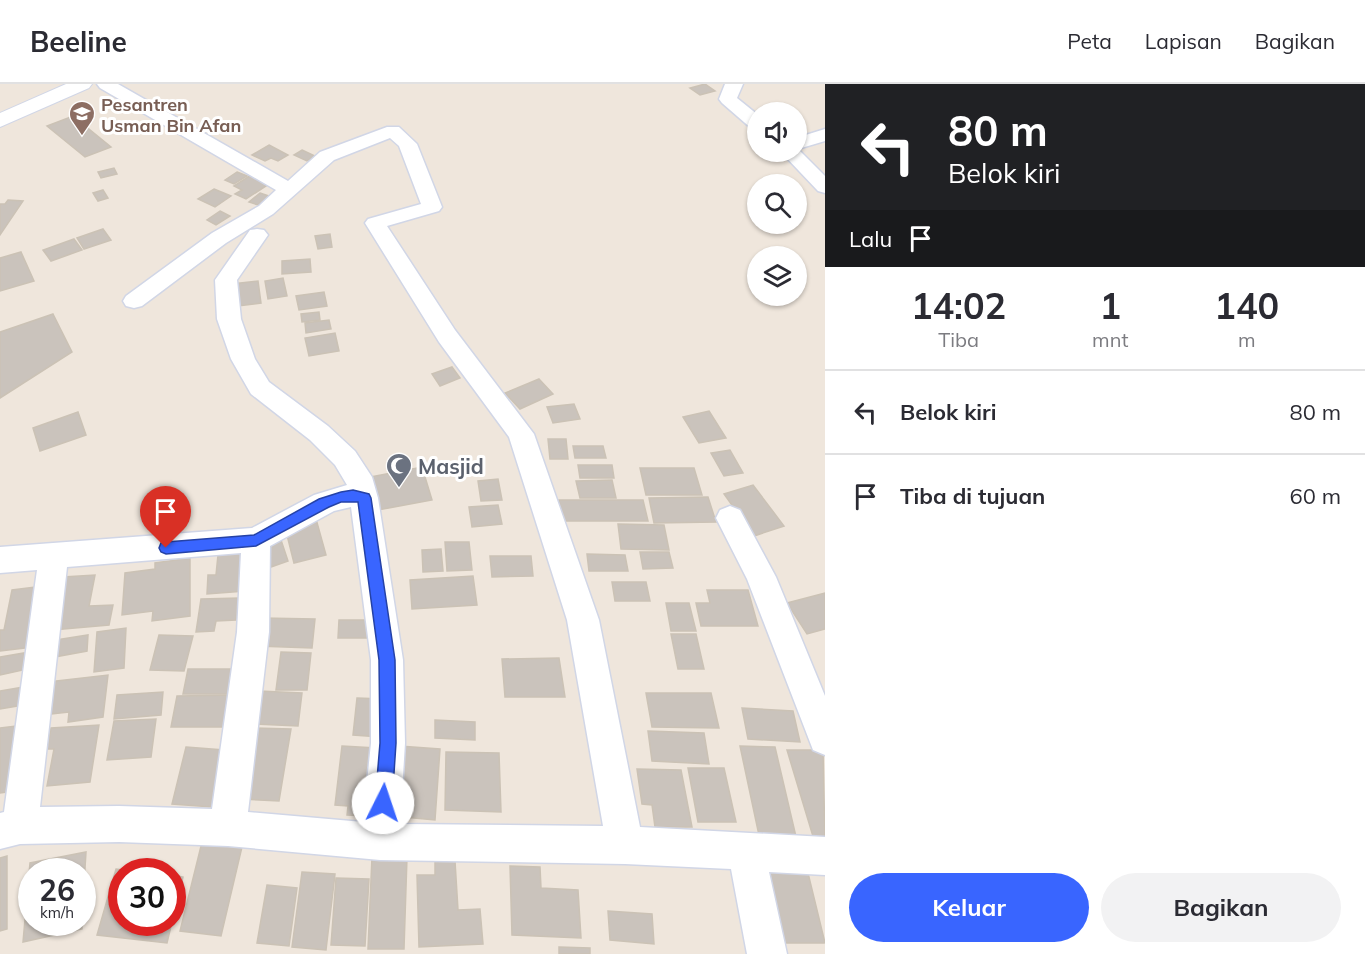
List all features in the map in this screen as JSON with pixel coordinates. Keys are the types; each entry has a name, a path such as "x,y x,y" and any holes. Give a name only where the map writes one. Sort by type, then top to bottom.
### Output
{"street":[{"path":"0,121 82,84"},
{"path":"106,84 288,189"},
{"path":"734,84 728,99 747,115"},
{"path":"134,301 219,238 266,210 327,156 393,131 408,144 432,207 375,223 447,336 521,434 583,620 625,845"},
{"path":"807,141 825,135"},
{"path":"800,162 825,187"},
{"path":"257,235 226,280 229,319 243,359 260,388 319,433 345,458 358,477 364,498 387,660 388,743 380,842"},
{"path":"0,560 256,540 324,503 341,497 364,498"},
{"path":"730,518 761,577 825,738"},
{"path":"228,828 253,632 256,540"},
{"path":"53,557 10,828 118,824 228,828 380,842 625,845 825,856"},
{"path":"746,852 767,954"}],"building":[{"path":"705,84 715,91 700,95 690,88"},
{"path":"73,116 111,147 85,157 47,126"},
{"path":"269,145 288,155 278,161 271,158 265,161 252,155"},
{"path":"302,150 315,156 307,161 294,155"},
{"path":"114,168 117,174 101,178 98,172"},
{"path":"237,172 247,176 234,184 225,180"},
{"path":"254,173 272,182 246,199 235,194 242,190 234,186"},
{"path":"214,189 231,196 215,207 198,199"},
{"path":"103,190 108,198 98,201 93,193"},
{"path":"260,193 269,196 258,205 249,202"},
{"path":"8,200 23,201 0,235 0,204 5,204"},
{"path":"220,211 230,216 216,225 207,220"},
{"path":"103,229 111,240 84,249 77,238"},
{"path":"330,234 332,247 318,249 315,236"},
{"path":"74,239 82,250 51,261 43,250"},
{"path":"21,252 34,281 0,291 0,258"},
{"path":"310,259 311,272 282,274 282,261"},
{"path":"283,278 287,296 268,299 265,281"},
{"path":"258,281 261,303 238,306 232,284"},
{"path":"324,292 327,306 299,310 296,296"},
{"path":"319,312 320,320 302,322 301,314"},
{"path":"53,314 72,352 0,398 0,332"},
{"path":"329,320 331,329 306,333 305,323"},
{"path":"335,333 339,351 309,356 305,338"},
{"path":"452,367 460,378 440,386 432,374"},
{"path":"539,379 553,394 520,409 505,393"},
{"path":"574,404 580,419 553,423 547,407"},
{"path":"709,411 726,438 699,443 683,417"},
{"path":"78,412 86,435 40,451 33,428"},
{"path":"548,439 566,439 568,459 550,459"},
{"path":"573,446 603,446 606,458 575,458"},
{"path":"730,450 743,473 724,476 711,453"},
{"path":"578,465 612,465 614,478 580,478"},
{"path":"422,467 432,500 378,510 370,477"},
{"path":"640,468 694,468 702,495 646,495"},
{"path":"498,479 502,500 481,501 478,481"},
{"path":"612,480 616,498 580,498 576,481"},
{"path":"753,485 784,526 754,536 724,494"},
{"path":"708,497 716,522 654,523 649,498"},
{"path":"559,500 643,500 648,521 562,521"},
{"path":"498,505 502,524 472,527 469,507"},
{"path":"316,519 326,555 294,563 286,531"},
{"path":"618,524 664,525 669,550 621,549"},
{"path":"281,540 288,561 271,567 264,545"},
{"path":"445,542 469,542 472,570 447,571"},
{"path":"441,549 443,571 423,572 422,550"},
{"path":"640,552 669,552 673,568 643,569"},
{"path":"247,553 245,591 207,594 208,575 216,575 218,555"},
{"path":"587,554 625,555 628,571 589,571"},
{"path":"490,556 531,556 533,576 492,577"},
{"path":"190,558 190,616 152,621 153,611 122,615 125,573 155,569 155,563"},
{"path":"95,575 89,606 113,605 109,625 53,630 63,577"},
{"path":"473,576 477,605 412,609 410,580"},
{"path":"612,582 646,582 650,601 615,601"},
{"path":"43,586 33,647 0,651 0,630 4,630 12,590"},
{"path":"707,590 748,590 758,626 701,626 696,603 710,603"},
{"path":"825,593 825,629 807,634 787,603"},
{"path":"239,598 236,620 216,621 214,631 196,632 201,599"},
{"path":"666,603 689,603 696,631 671,631"},
{"path":"262,618 315,619 312,648 257,646"},
{"path":"339,620 372,620 371,638 338,638"},
{"path":"126,628 124,668 94,672 97,632"},
{"path":"671,634 696,634 704,669 678,669"},
{"path":"88,635 87,651 49,658 50,641"},
{"path":"159,635 193,636 184,671 150,670"},
{"path":"281,652 311,653 307,690 276,690"},
{"path":"24,653 23,670 0,675 0,657"},
{"path":"559,658 565,697 505,697 502,659"},
{"path":"188,669 236,669 232,694 183,694"},
{"path":"108,675 103,717 68,722 69,712 43,715 48,682"},
{"path":"24,687 23,705 0,709 0,691"},
{"path":"259,691 302,693 298,726 253,724"},
{"path":"163,692 161,715 114,719 117,695"},
{"path":"646,693 711,693 719,728 652,727"},
{"path":"237,695 233,727 171,727 177,696"},
{"path":"357,698 383,699 380,737 353,735"},
{"path":"742,708 793,711 800,742 748,739"},
{"path":"156,719 151,757 107,760 114,721"},
{"path":"435,720 475,722 475,740 435,738"},
{"path":"24,725 14,791 0,793 0,728"},
{"path":"99,725 90,782 47,786 54,749 47,749 51,728"},
{"path":"252,728 291,729 279,801 239,799"},
{"path":"648,731 704,733 709,764 652,761"},
{"path":"342,746 376,748 369,816 347,815 348,806 335,805"},
{"path":"399,746 440,749 435,820 393,816"},
{"path":"740,746 775,747 797,841 760,840"},
{"path":"186,747 224,750 212,807 172,804"},
{"path":"787,750 823,750 825,843 815,843"},
{"path":"446,752 499,753 501,812 445,810"},
{"path":"688,768 724,768 736,822 698,822"},
{"path":"637,769 681,770 692,827 655,827 652,805 642,804"},
{"path":"202,842 242,847 221,936 186,932 186,907"},
{"path":"86,852 86,858 55,858"},
{"path":"7,856 7,929 0,931 0,858"},
{"path":"372,857 407,857 404,949 368,949"},
{"path":"455,861 458,910 480,909 483,944 419,947 417,875 435,875 435,862"},
{"path":"510,866 540,867 541,888 578,890 581,938 512,935"},
{"path":"302,872 335,874 326,950 292,947"},
{"path":"764,873 808,873 825,943 781,943"},
{"path":"336,878 369,879 365,946 331,945"},
{"path":"267,885 297,888 289,946 257,943"},
{"path":"108,897 108,936 169,936 167,943 97,935"},
{"path":"608,911 652,914 654,944 610,940"},
{"path":"24,936 50,936 23,942"},
{"path":"559,947 590,948 590,954 559,954"}],"place":[{"name":"Pesantren Usman Bin Afan","path":"82,137"},
{"name":"Masjid","path":"399,489"}],"route":[{"path":"166,548 256,540 324,503 341,497 364,498 387,660 388,743 383,803"}]}
